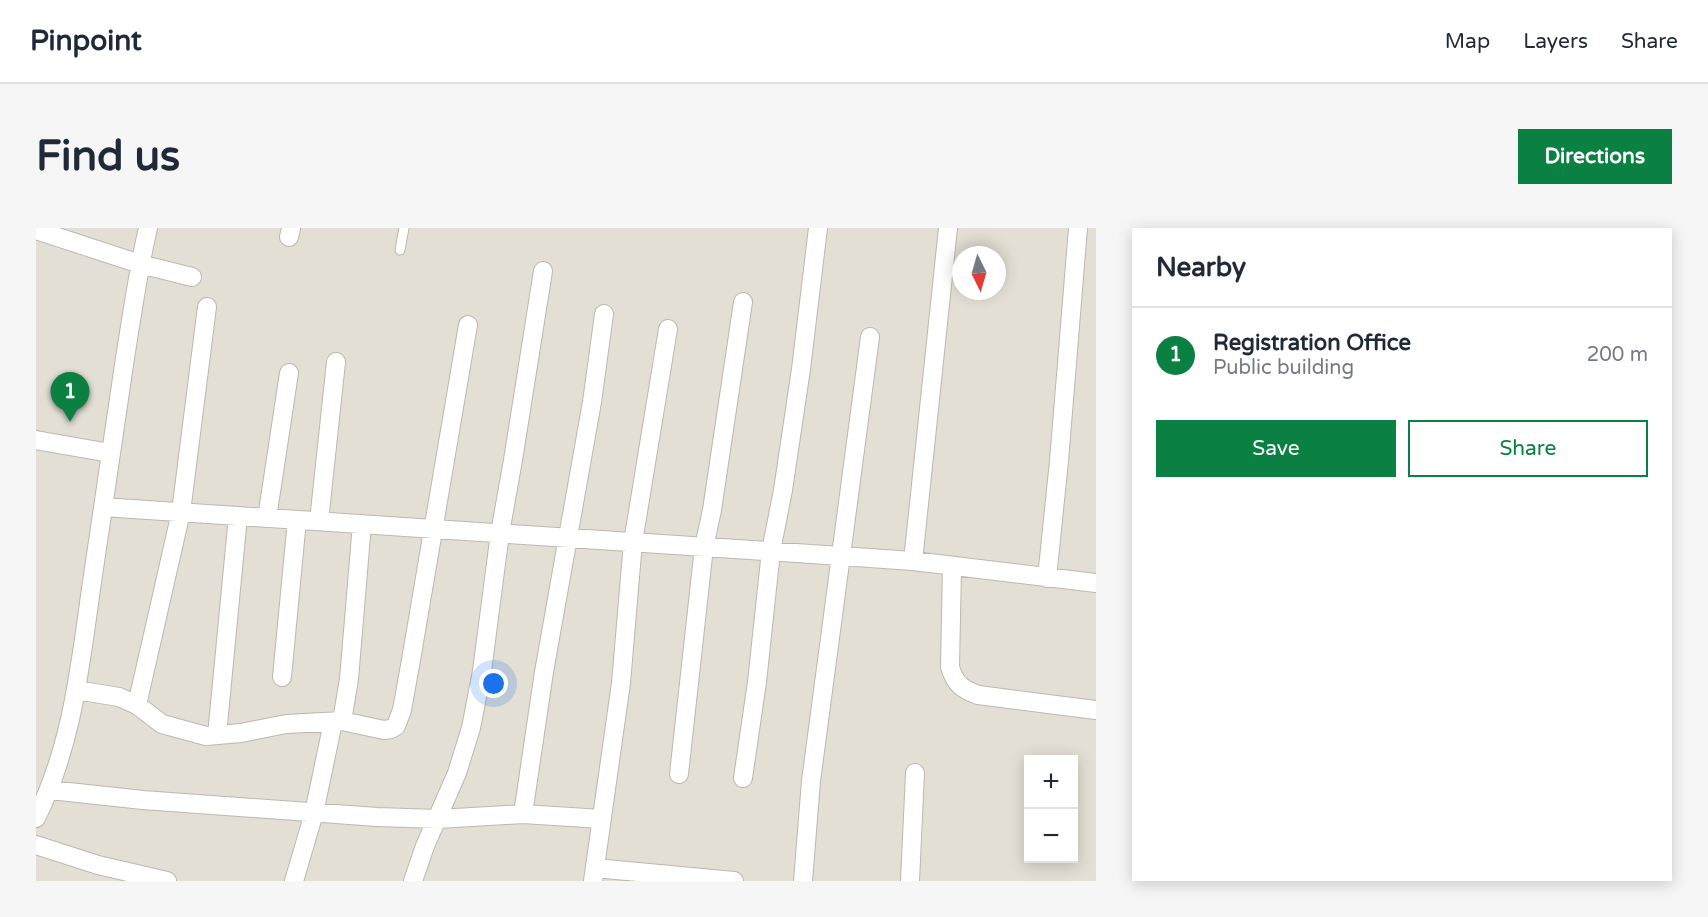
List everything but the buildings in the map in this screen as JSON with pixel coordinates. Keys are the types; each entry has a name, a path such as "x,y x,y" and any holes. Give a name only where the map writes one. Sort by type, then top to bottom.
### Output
{"street":[{"path":"36,818 50,790 66,741 76,690 110,453 140,264 148,228"},
{"path":"743,778 757,682 771,551 783,490 801,369 818,228"},
{"path":"913,561 948,228"},
{"path":"1047,578 1078,228"},
{"path":"36,230 140,264 192,277"},
{"path":"413,881 425,846 457,773 471,729 482,671 500,533 543,271"},
{"path":"679,774 704,547 712,510 743,302"},
{"path":"137,705 181,512 207,307"},
{"path":"523,814 544,672 592,402 604,314"},
{"path":"76,690 119,697 137,705 162,724 206,736 242,733 286,724 338,721 384,730 391,729 399,720 411,660 468,325"},
{"path":"668,329 633,542 621,683 594,874 734,881"},
{"path":"803,881 811,781 870,337"},
{"path":"319,521 336,362"},
{"path":"267,518 289,373"},
{"path":"36,440 110,453"},
{"path":"103,507 913,561 1096,583"},
{"path":"217,735 238,516"},
{"path":"282,677 297,520"},
{"path":"294,881 349,679 362,524"},
{"path":"952,567 950,667 954,681 965,690 978,695 1096,710"},
{"path":"909,881 915,773"},
{"path":"50,790 314,813 438,819 523,814 602,819"},
{"path":"36,845 98,865 167,881"}],"lane":[{"path":"399,250 404,228"}],"shaded area":[{"path":"36,228 1096,228 1096,881 36,881"}],"place":[{"name":"Registration Office","path":"70,422"}]}
